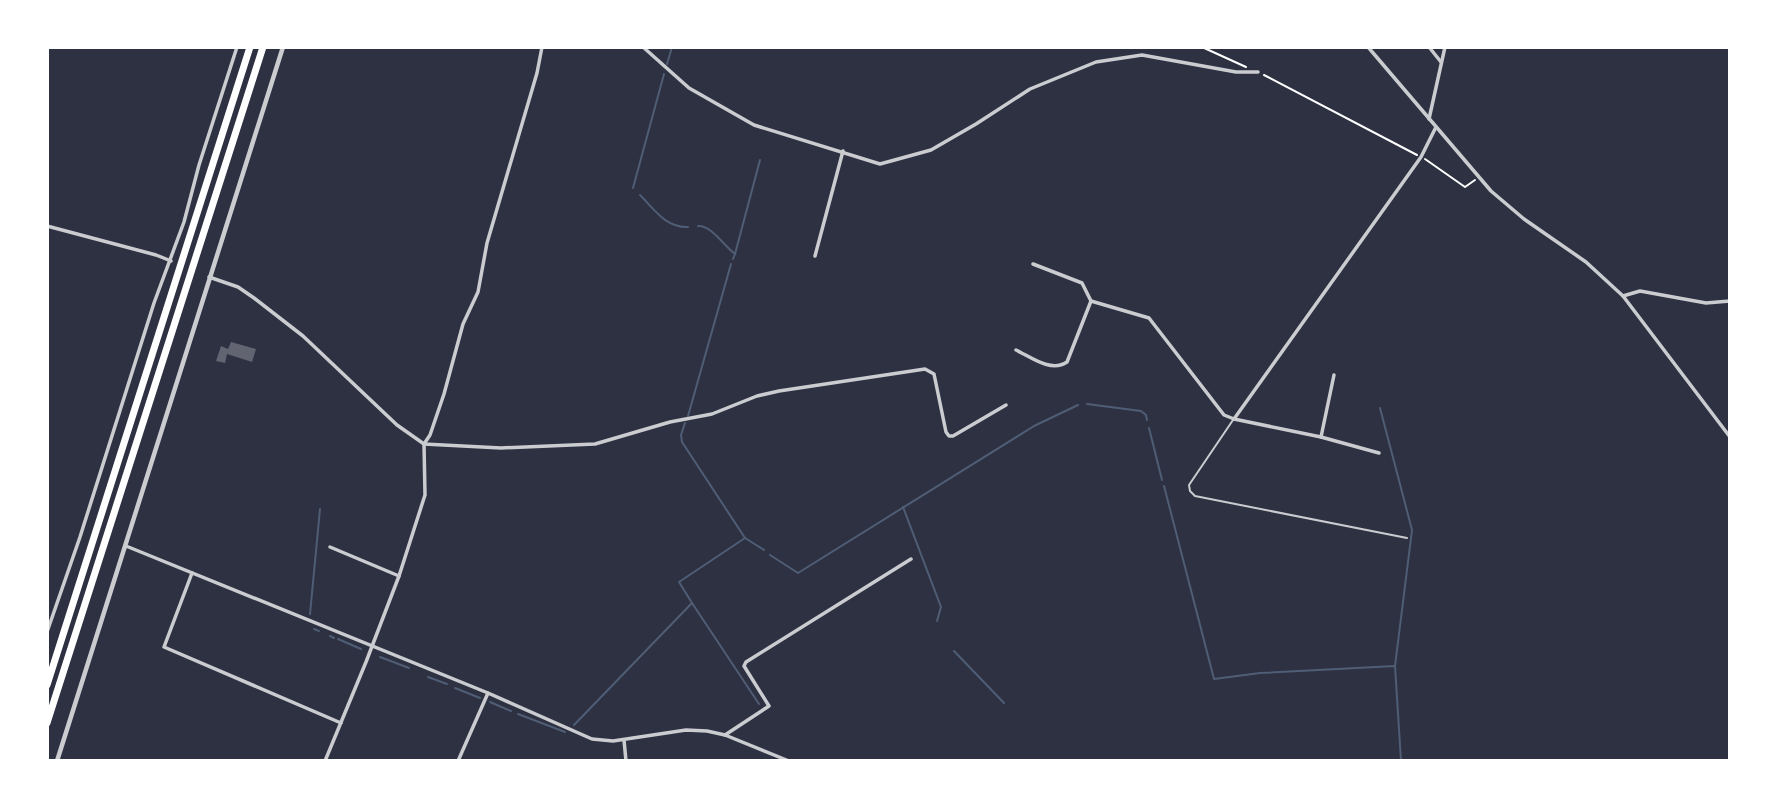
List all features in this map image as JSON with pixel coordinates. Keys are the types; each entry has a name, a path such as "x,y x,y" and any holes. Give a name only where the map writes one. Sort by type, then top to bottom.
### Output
{"highway":[{"path":"47,685 250,47"},
{"path":"47,723 263,47"}],"street":[{"path":"47,632 154,303 194,191 199,165 237,47"},
{"path":"57,761 283,47"},
{"path":"325,761 399,576 425,495 424,444 444,394 463,324 478,292 486,243 537,73 542,47"},
{"path":"643,47 689,88 754,124 880,164 931,149 1030,89 1070,71 1109,60 1142,55 1236,72 1258,72"},
{"path":"1368,47 1478,177 1513,211 1586,262 1623,296 1730,437"},
{"path":"1429,47 1442,62"},
{"path":"1429,119 1445,47"},
{"path":"1234,419 1422,157 1436,127"},
{"path":"815,256 843,151"},
{"path":"47,226 171,261"},
{"path":"1033,264 1082,283 1091,301 1149,318 1224,415 1379,453"},
{"path":"209,277 238,287 303,336 388,417 424,444 501,448 595,444 670,422 712,414 779,390 925,369 934,374 949,436 1006,405"},
{"path":"1623,296 1640,291 1694,302 1730,300"},
{"path":"1016,350 1052,367 1067,362 1091,301"},
{"path":"1321,437 1334,375"},
{"path":"125,545 488,693 592,739 624,740 686,730 707,731 789,761"},
{"path":"330,547 399,576"},
{"path":"724,735 769,706 744,666 746,662 911,559"},
{"path":"192,573 164,647 341,723"},
{"path":"458,761 488,693"},
{"path":"624,740 626,761"}],"lane":[{"path":"1234,419 1189,485 1195,496 1407,538"}],"path":[{"path":"1202,47 1258,72 1422,157 1465,187 1478,177"}],"building":[{"path":"231,342 256,349 252,362 227,354 225,363 216,361 221,346 228,349"}],"waterway":[{"path":"667,64 672,47"},
{"path":"633,188 664,74"},
{"path":"735,254 760,160"},
{"path":"640,195 667,221 673,225 688,227"},
{"path":"698,226 717,236 735,254 733,259"},
{"path":"688,416 731,264"},
{"path":"1087,404 1141,411 1147,420"},
{"path":"770,555 798,573 1034,426 1078,405"},
{"path":"1380,408 1412,530 1395,666"},
{"path":"685,423 682,442 745,538 764,550"},
{"path":"1149,428 1162,480"},
{"path":"1164,486 1214,679 1260,673 1395,666 1401,761"},
{"path":"903,507 941,607 937,621"},
{"path":"310,614 320,509"},
{"path":"574,725 692,603 679,582 745,538"},
{"path":"692,603 759,704"},
{"path":"314,629 319,631"},
{"path":"330,636 334,638"},
{"path":"338,639 361,649"},
{"path":"954,651 1004,703"},
{"path":"380,657 409,668"},
{"path":"428,677 447,684"},
{"path":"455,688 480,698"},
{"path":"490,702 511,711"},
{"path":"518,714 565,732"}]}
